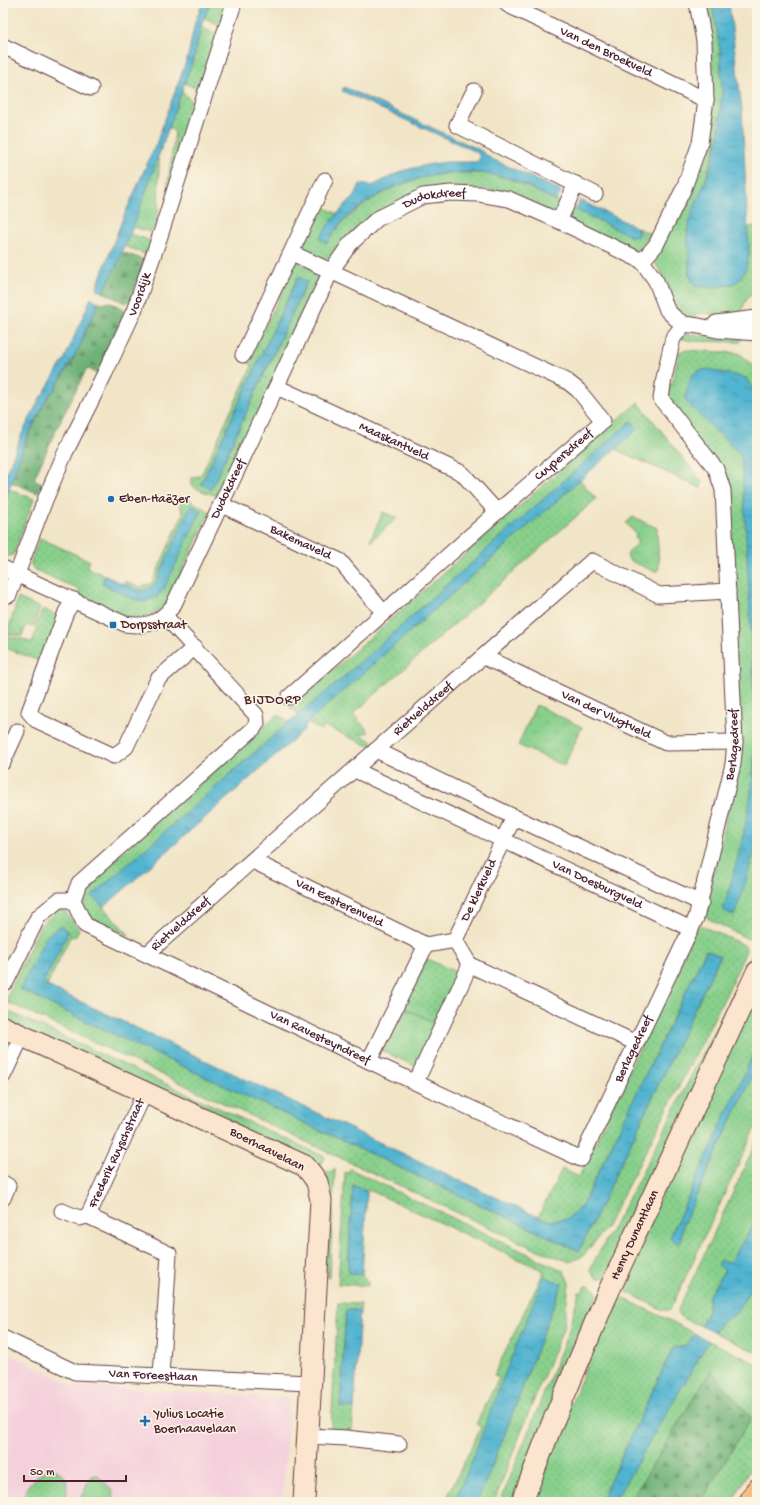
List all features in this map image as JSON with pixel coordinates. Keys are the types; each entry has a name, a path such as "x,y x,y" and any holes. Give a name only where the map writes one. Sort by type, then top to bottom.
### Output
{"highway":[{"path":"750,1502 757,1490"}],"street":[{"name":"Voordijk","path":"17,574 45,500 65,453 134,311 160,236 234,3"},
{"name":"Van den Broekveld","path":"510,3 508,5 706,100"},
{"path":"642,261 656,244 684,188 700,142 706,100 704,41 698,3"},
{"path":"3,46 91,88"},
{"path":"474,91 457,125 595,194"},
{"path":"244,355 325,180"},
{"path":"559,221 576,184"},
{"name":"Dudokdreef","path":"165,616 173,606 222,506 331,271 350,244 377,219 423,196 451,193 479,194 509,199 642,261 656,281 667,310 684,324"},
{"path":"292,253 331,271"},
{"name":"Cuypersdreef","path":"289,697 497,512 603,421 578,390 568,382 331,271"},
{"path":"699,326 757,318"},
{"path":"684,324 717,330 757,333"},
{"name":"Berlagedreef","path":"581,1159 691,929 701,903 733,764 735,742 723,490 716,469 661,399 673,338 684,324"},
{"name":"Maaskantveld","path":"277,387 462,473 497,512"},
{"name":"Bakemaveld","path":"222,506 340,561 384,613"},
{"name":"Rietvelddreef","path":"148,954 376,750 592,561 659,595 728,591"},
{"path":"3,568 125,624 141,626 155,622 165,616 256,715 257,723 253,729 79,883 73,900 59,900 38,918 6,982"},
{"path":"9,595 17,574"},
{"path":"74,600 66,612 29,712 36,720 114,756 126,747 158,679 194,647"},
{"name":"Van der Vlugtveld","path":"484,657 666,743 735,742"},
{"path":"3,762 17,731"},
{"name":"Van Doesburgveld","path":"376,750 514,817 701,903"},
{"name":"Van Doesburgveld","path":"355,770 691,929"},
{"path":"503,840 514,817"},
{"name":"De klerkveld","path":"455,940 503,840"},
{"name":"Van Eesterenveld","path":"253,861 426,945"},
{"name":"Van Ravesteyndreef","path":"73,900 85,925 370,1061 581,1159"},
{"path":"370,1061 426,945 455,940 470,966 636,1043"},
{"path":"416,1082 470,966"},
{"name":"Henry Dunantlaan","path":"522,1502 552,1424 610,1289 757,972"},
{"name":"Boerhaavelaan","path":"3,1027 305,1166 313,1176 321,1200 304,1502"},
{"path":"3,1076 22,1036"},
{"name":"Frederik Ruyschstraat","path":"88,1216 145,1092"},
{"path":"62,1211 79,1218 88,1216 169,1254 161,1376"},
{"name":"Van Foreestlaan","path":"3,1338 75,1372 310,1383"},
{"path":"308,1436 346,1438 399,1444"}],"shaded area":[{"name":"Yulius Locatie Boerhaavelaan","path":"3,1351 73,1385 289,1398 283,1502 3,1502"}],"green space":[{"path":"210,3 229,3 223,22 217,24 205,18"},
{"path":"701,3 712,3 720,49 722,90 719,134 705,182 689,256 689,274 695,286 709,288 749,254 748,227 757,226 757,286 745,302 742,311 743,317 717,318 714,314 696,313 695,318 679,314 673,304 668,285 653,259 703,155"},
{"path":"201,26 219,35 200,90 184,83 194,57"},
{"path":"181,90 196,105 168,190 175,132 168,127"},
{"path":"157,158 159,160 158,219 151,232 133,227"},
{"path":"450,173 484,173 511,179 631,236 639,230 636,227 651,234 637,253 486,188 377,211 352,232 328,259 320,260 298,248 304,231 309,232 321,206 338,214 326,228 326,243 343,222 367,202 396,186 424,177"},
{"path":"130,234 152,241 147,255 125,246"},
{"path":"122,252 145,260 130,301 125,303 103,292"},
{"path":"299,262 323,275 220,496 204,492 193,486 191,483 192,478 201,475 252,366 249,362 289,276 287,270 294,263","holes":["297,278 307,282 211,489 201,484"]},
{"path":"99,302 102,304 109,302 123,308 125,313 98,374 87,368 56,430 34,479 44,484 37,493 11,482 23,448 39,414 50,393 52,393 74,358"},
{"path":"682,335 743,336 740,342 691,341 680,338"},
{"path":"684,350 737,353 743,356 757,369 757,921 752,937 748,939 709,919 704,913 738,764 726,484 669,401 667,384 672,385 679,352"},
{"path":"638,402 702,482 701,488 615,449 637,428 631,421 338,682 299,714 290,708"},
{"path":"580,480 596,499 353,714 369,732 360,734 374,743 369,746 324,726 322,730 314,727 308,722"},
{"path":"9,489 34,499 13,555 7,557 3,555 3,507"},
{"path":"186,498 210,512 166,605 147,618 125,617 79,595 80,590 35,570 31,565 31,560 39,540 42,539 90,561 87,567 105,576 102,583 134,599 145,602 157,597 191,506 155,584 146,589 140,590 124,584 125,581 140,587 152,583 183,514 180,505 181,500"},
{"path":"383,512 397,518 371,541 370,540"},
{"path":"633,517 657,528 659,568 657,571 653,571 629,560 627,554 638,543 635,538 636,534 626,523"},
{"path":"18,598 40,608 32,627 26,625 22,636 7,634"},
{"path":"43,609 60,617 42,662 3,647 5,636 22,639 32,643 37,629 34,627"},
{"path":"536,705 582,727 564,766 518,745"},
{"path":"277,715 289,722 93,896 130,936 86,916 79,895 83,887"},
{"path":"61,907 79,929 76,936 70,937 47,986 43,984 68,932 20,989 83,1020 579,1251 720,956 706,950 582,1206 567,1219 550,1221 538,1217 562,1169 579,1177 696,929 700,925 744,945 746,951 728,991 606,1228 583,1256 570,1262 533,1248 5,1001 40,926"},
{"path":"757,941 757,957 749,975 607,1278 597,1278 593,1275 590,1269 646,1166 744,973"},
{"path":"425,958 461,974 438,1024 402,1007"},
{"path":"757,988 757,1046 670,1238 681,1239 682,1227 757,1065 757,1125 671,1308 668,1310 663,1310 619,1288"},
{"path":"402,1007 438,1024 417,1067 381,1050"},
{"path":"3,1009 325,1157 322,1164 316,1169 3,1019"},
{"path":"757,1141 757,1219 730,1263 726,1263 725,1270 709,1295 708,1311 701,1326 681,1316 678,1310"},
{"path":"335,1169 329,1277 326,1276 321,1176"},
{"path":"350,1169 564,1271 569,1283 564,1327 494,1502 477,1502 562,1284 470,1466 454,1502 445,1502 481,1427 476,1424 499,1378 494,1375 544,1271 367,1189 367,1192 353,1185 348,1273 362,1275 368,1282 368,1286 338,1284 345,1172 348,1173"},
{"path":"757,1278 757,1353 714,1332 722,1322 735,1314"},
{"path":"585,1286 591,1287 598,1294 514,1502 500,1502 568,1333 579,1292 582,1292"},
{"path":"623,1298 695,1334 687,1345 673,1348 600,1502 530,1502 614,1301"},
{"path":"338,1303 361,1304 360,1310 346,1310 340,1407 354,1408 352,1431 331,1429"},
{"path":"709,1341 757,1364 757,1450 754,1454 757,1458 732,1502 701,1502 751,1418 711,1370 630,1502 614,1502"},
{"path":"711,1370 751,1418 701,1502 630,1502"},
{"path":"50,1468 65,1477 67,1485 64,1502 23,1502 26,1490 35,1477"},
{"path":"98,1475 112,1490 115,1502 82,1502 81,1499 88,1481 91,1476"}],"water":[{"path":"203,3 210,3 201,26 194,57 133,227 115,269 103,292 96,289 123,218 156,144 188,56 195,22"},
{"path":"712,3 729,3 742,110 749,254 746,269 739,280 733,284 709,288 695,286 689,274 687,232 693,210 713,160 719,134 722,90 720,49"},
{"path":"344,87 480,150 490,158 561,191 556,201 516,181 488,174 466,172 421,178 400,185 360,207 343,221 327,243 320,239 326,228 346,204 354,198 360,184 372,186 402,171 426,165 447,162 477,162 480,158 476,152 342,91"},
{"path":"580,200 636,227 639,234 636,237 631,236 576,210"},
{"path":"298,277 307,281 211,489 201,484"},
{"path":"91,298 99,302 83,336 82,342 52,393 50,393 26,439 3,507 4,479 21,436 41,396 65,358"},
{"path":"707,369 746,378 753,390 757,457 757,842 734,916 723,910 742,839 754,766 755,749 751,633 741,455 687,403 685,396 692,375 695,372"},
{"path":"631,421 637,428 634,432 308,722 302,732 104,907 92,896 289,722 338,682"},
{"path":"191,505 201,511 164,589 158,595 146,601 136,600 102,583 105,576 137,590 146,590 155,584"},
{"path":"60,925 68,932 43,984 538,1217 550,1221 567,1219 582,1206 706,950 720,956 579,1251 83,1020 20,989 45,938"},
{"path":"757,1046 757,1065 682,1227 681,1239 678,1244 670,1237"},
{"path":"353,1185 367,1192 362,1275 348,1273"},
{"path":"757,1219 757,1278 735,1314 722,1322 714,1332 701,1326 708,1311 709,1295 725,1270 718,1265 720,1260 726,1263 730,1262"},
{"path":"544,1276 562,1284 499,1448 477,1502 454,1502 470,1466"},
{"path":"346,1310 360,1310 354,1408 340,1407"},
{"path":"695,1334 709,1341 614,1502 600,1502 673,1348 687,1345"}],"place":[{"name":"Eben-Haëzer","path":"111,499"},
{"name":"Dorpsstraat","path":"113,625"},
{"name":"Yulius Locatie Boerhaavelaan","path":"145,1421"}],"district":[{"name":"BIJDORP","path":"273,700"}]}
